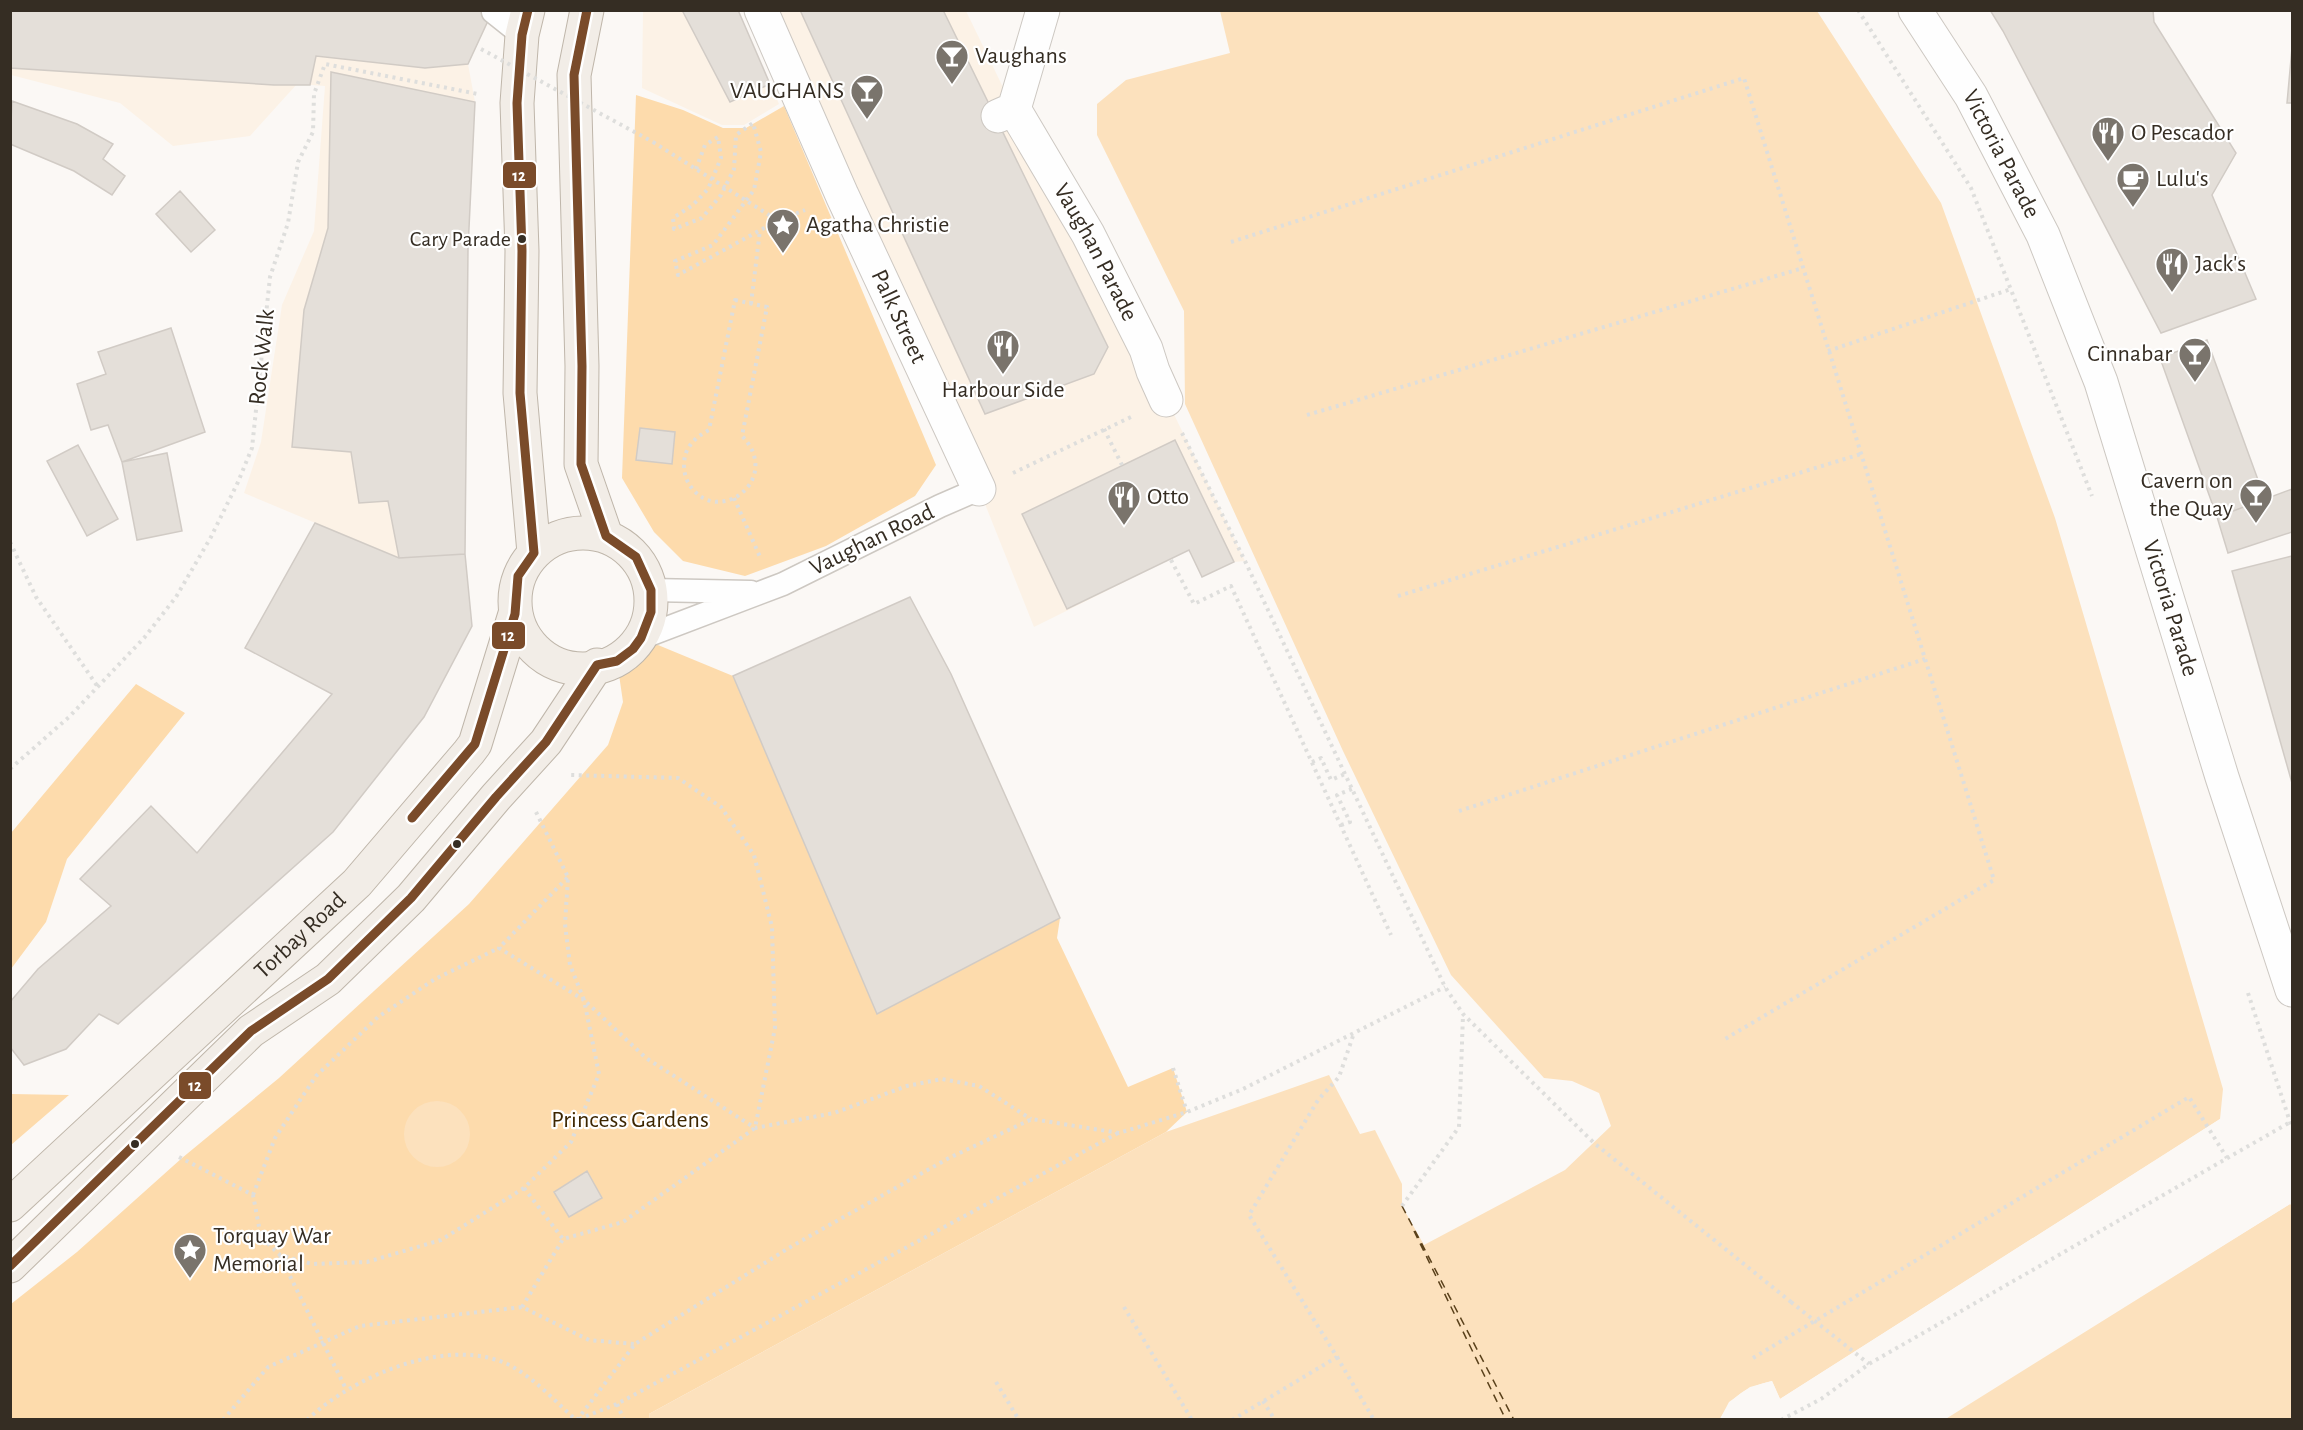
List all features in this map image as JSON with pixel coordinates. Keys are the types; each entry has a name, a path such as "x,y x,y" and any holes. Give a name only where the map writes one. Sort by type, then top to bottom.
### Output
{"main road":[{"path":"587,10 574,75 582,366 581,464 606,536"},
{"path":"525,23 517,103 522,251 520,393 534,553"},
{"path":"590,532 606,536 636,557 651,590 651,612 641,638 633,649 617,662 570,669 533,649 515,614 518,576 534,553 557,538 590,532"},
{"name":"Torbay Road","path":"10,1205 357,883 454,770 475,744 515,614"},
{"name":"Torbay Road","path":"10,1266 252,1031 328,979 411,898 546,742 597,665"}],"street":[{"name":"Palk Street","path":"761,10 842,195 980,489"},
{"name":"Vaughan Parade","path":"1043,10 1006,113 1088,234 1146,349 1153,372 1166,400"},
{"name":"Victoria Parade","path":"1916,10 1971,96 2043,235 2101,382 2222,777 2292,990"}],"lane":[{"path":"493,12 525,23"},
{"name":"Vaughan Road","path":"641,638 769,590 980,489"},
{"name":"Vaughan Road","path":"651,590 769,590"}],"path":[{"path":"1857,10 1971,188 2094,500"},
{"path":"481,49 653,142 711,180 725,188 745,202 777,220 678,275 675,261 713,244 745,202 754,190 761,152 753,123 736,135 734,169 725,188 702,218 674,230 673,218 693,205 708,189 711,180 721,158 718,137 705,145 696,170"},
{"name":"Rock Walk","path":"10,769 69,717 144,638 176,597 212,537 238,482 252,448 270,277 288,223 298,162 313,132 314,94 325,64 517,103"},
{"path":"1231,242 1744,78 1994,880 1725,1039"},
{"path":"751,304 760,230"},
{"path":"1307,415 1803,267"},
{"path":"1828,351 2011,289"},
{"path":"735,300 751,304 767,307 742,436 750,444 755,455 754,478 748,488 734,498 717,501 705,498 694,491 687,482 684,457 697,436 709,430 735,300"},
{"path":"980,489 1166,400 1251,572 1445,987 1463,1014 1594,1143 1869,1364"},
{"path":"1104,429 1122,465"},
{"path":"1398,596 1861,454"},
{"path":"734,498 769,590"},
{"path":"10,542 36,597 98,687"},
{"path":"1171,560 1194,604 1231,586 1391,935"},
{"path":"1459,812 1925,659"},
{"path":"1312,762 1321,758 1331,780 1345,774"},
{"path":"280,1255 312,1264 368,1262 441,1240 524,1188 571,1142 599,1074 584,1000 570,965 565,924 568,877 516,774 678,778 721,807 754,855 772,927 775,1028 755,1128"},
{"path":"1341,825 1350,822 1337,795 1352,789"},
{"path":"346,1389 280,1255 261,1237 253,1195 274,1138 316,1076 378,1017 435,979 499,948 568,877"},
{"path":"499,948 584,1000 646,1058 755,1128"},
{"path":"1780,1419 1821,1399 1869,1364 2292,1123 2246,984"},
{"path":"577,1419 617,1404 1119,1133 1187,1112 1243,1089 1445,987"},
{"path":"1402,1206 1459,1127 1463,1014"},
{"path":"1355,1032 1339,1077 1318,1100 1249,1215 1374,1419"},
{"path":"1173,1068 1187,1112"},
{"path":"522,1307 563,1239 622,1222 755,1128 834,1113 907,1086 942,1079 979,1086 1032,1119 1119,1133"},
{"path":"1753,1358 2189,1097 2227,1158"},
{"path":"577,1419 635,1344 792,1246 949,1158 1032,1119"},
{"path":"140,1141 183,1158 253,1195"},
{"path":"524,1188 563,1239"},
{"path":"223,1419 268,1367 360,1326 522,1307 589,1340 635,1344"},
{"path":"1124,1307 1192,1419"},
{"path":"307,1419 322,1405 346,1389 391,1370 432,1357 477,1354 512,1367 577,1419"},
{"path":"1232,1419 1337,1357"},
{"path":"996,1382 1019,1419"},
{"path":"1263,1401 1275,1419"},
{"path":"617,1404 624,1419"}],"shaded area":[{"path":"10,11 493,12 468,64 475,102 468,249 465,554 399,558 244,493 261,442 282,305 314,231 325,86 297,84 250,136 173,146 120,103 11,75"},
{"path":"643,11 738,11 779,104 744,125 722,125 642,88"},
{"path":"761,11 966,11 1132,353 1153,371 1245,561 1234,562 1202,577 1189,550 1034,627 979,489"},
{"path":"1220,11 1817,11 1941,203 2055,518 2223,1089 2220,1119 1780,1399 1772,1381 1762,1384 1735,1398 1720,1419 650,1420 649,1414 1166,1132 1329,1075 1360,1134 1375,1130 1402,1184 1402,1206 1424,1245 1565,1170 1611,1126 1599,1093 1572,1081 1544,1078 1451,975 1343,751 1185,404 1184,311 1097,135 1097,104 1126,80 1230,53"},
{"path":"430,1101 444,1101 456,1106 465,1115 470,1134 468,1147 461,1158 444,1167 430,1167 418,1162 409,1153 404,1141 404,1127 409,1115 418,1106"},
{"path":"2290,1204 2292,1206 2292,1419 1944,1420"}],"green space":[{"path":"636,95 683,110 723,128 746,128 784,106 936,465 915,496 826,546 745,576 683,561 654,532 622,478"},
{"name":"Princess Gardens","path":"641,638 733,676 877,1013 1060,918 1057,938 1128,1087 1173,1068 1187,1112 1166,1132 649,1414 650,1419 11,1420 11,1304 77,1252 182,1158 279,1078 469,904 608,745 623,702 617,661 633,649"},
{"path":"136,684 185,713 67,859 46,922 11,969 11,833"},
{"path":"11,1094 69,1095 11,1145"}],"pier":[{"path":"2220,1119 2222,1122 1781,1402 1777,1401 1770,1384 1765,1385 1751,1390 1731,1404 1723,1420 1720,1419 1729,1402 1750,1387 1772,1381 1780,1399"},
{"path":"2288,1201 2290,1204 1941,1420 1943,1417"}],"building":[{"path":"10,10 493,10 468,64 425,68 316,56 310,85 274,85 10,68"},
{"path":"682,10 738,10 770,84 730,102"},
{"path":"800,10 943,10 1108,347 1094,374 985,414"},
{"path":"1990,10 2153,10 2154,22 2236,153 2212,195 2256,299 2161,333"},
{"path":"2292,48 2292,103 2287,103"},
{"path":"331,72 475,102 468,249 465,554 399,558 388,501 359,503 351,452 292,447 304,310 328,228"},
{"path":"12,101 77,124 113,144 103,159 125,176 112,195 74,171 10,144"},
{"path":"180,191 215,230 191,252 156,214"},
{"path":"171,328 205,432 122,462 108,425 91,430 77,384 106,374 98,352"},
{"path":"2207,340 2265,499 2217,517 2160,358"},
{"path":"640,428 675,432 672,464 636,460"},
{"path":"1175,440 1234,562 1202,577 1189,550 1067,609 1022,514"},
{"path":"78,445 118,519 87,536 47,461"},
{"path":"167,453 182,531 137,540 122,462"},
{"name":"Cavern on the Quay","path":"2292,489 2292,532 2228,553 2217,517"},
{"path":"315,523 399,558 465,554 472,626 424,717 333,832 118,1024 99,1014 66,1049 24,1065 10,1047 10,1002 38,969 111,906 80,879 151,806 197,853 332,694 245,648"},
{"path":"2292,556 2292,783 2232,571"},
{"path":"910,597 951,674 1060,918 877,1014 733,676"},
{"path":"587,1171 602,1198 569,1217 554,1192"}],"ferry route":[{"path":"1402,1206 1514,1420"},
{"path":"1414,1231 1506,1420"}],"transit line":[{"name":"12","path":"412,818 475,744 515,614 518,576 534,553 520,393 522,251 517,103 522,35 528,10"},
{"name":"12","path":"10,1266 251,1031 328,979 411,898 496,797 546,742 597,665 617,661 633,649 641,638 651,612 651,590 636,557 606,536 581,464 582,366 574,75 587,10"}],"place":[{"name":"Vaughans","path":"952,85"},
{"name":"VAUGHANS","path":"867,120"},
{"name":"O Pescador","path":"2108,162"},
{"name":"Lulu's","path":"2133,208"},
{"name":"Cary Parade","path":"522,239"},
{"name":"Agatha Christie","path":"783,254"},
{"name":"Jack's","path":"2172,293"},
{"name":"Harbour Side","path":"1003,375"},
{"name":"Cinnabar","path":"2195,383"},
{"name":"Cavern on the Quay","path":"2256,524"},
{"name":"Otto","path":"1124,526"},
{"name":"Torquay War Memorial","path":"190,1279"}]}
